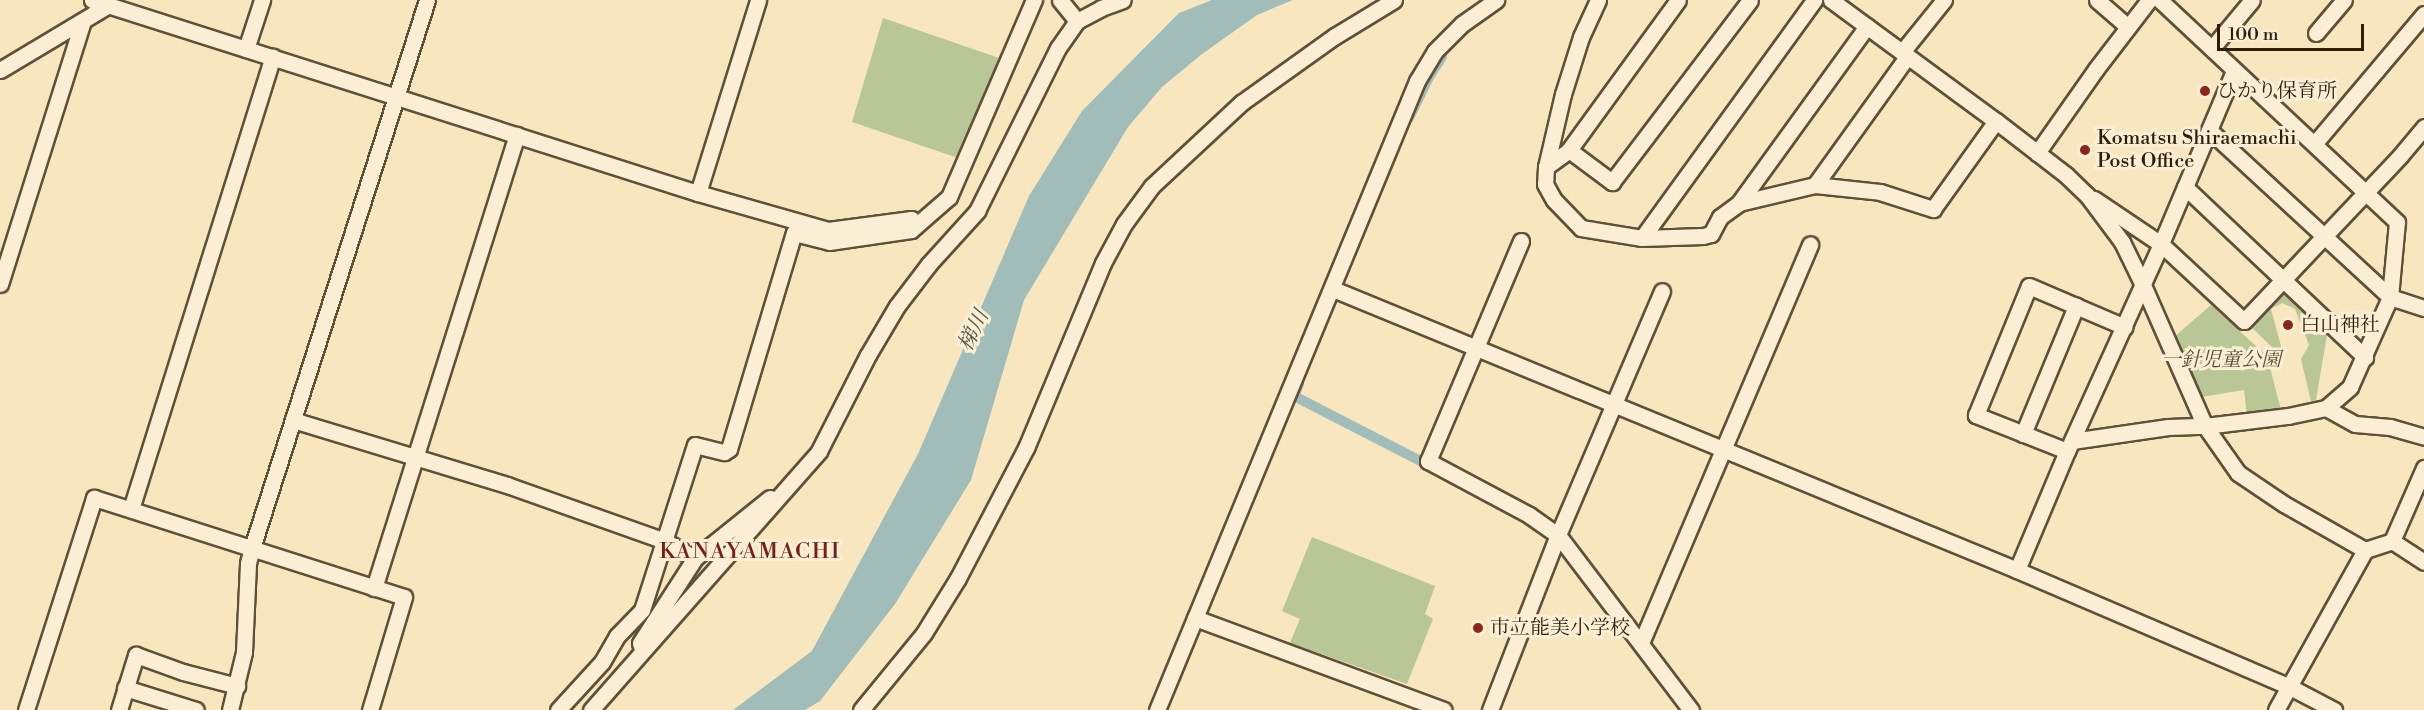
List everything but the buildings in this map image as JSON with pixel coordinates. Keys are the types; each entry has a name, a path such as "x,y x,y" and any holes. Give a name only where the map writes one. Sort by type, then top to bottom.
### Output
{"street":[{"path":"246,49 262,0"},
{"path":"230,710 244,652 248,563 252,548 427,0"},
{"path":"698,193 758,0"},
{"path":"558,710 602,662 617,636 642,610 695,445 724,452 729,449 794,232 828,242 911,230 949,197 960,177 1034,0"},
{"path":"1060,0 1077,21"},
{"path":"591,710 819,452 868,355 897,306 929,264 977,211 995,180 1040,82 1077,21 1101,8 1123,0"},
{"path":"861,710 924,633 958,578 1026,448 1103,263 1124,224 1152,186 1241,103 1335,36 1394,0"},
{"path":"1157,710 1334,289 1417,81 1435,51 1462,24 1496,0"},
{"path":"1598,0 1581,37 1563,94 1546,166 1545,184 1554,200 1581,228 1642,238 1676,238 1711,234 1720,217 1739,203 1867,27"},
{"path":"1546,166 1569,150 1677,0"},
{"path":"1569,150 1612,182 1750,0"},
{"path":"1642,238 1814,0"},
{"path":"1831,0 1996,121 2087,195 2162,244 2244,321 2424,127"},
{"path":"1815,185 1944,0"},
{"path":"2097,0 2128,27"},
{"path":"2037,153 2149,0"},
{"path":"2125,327 2029,286 1976,415 2023,434 2069,446 2168,427 2205,426 2288,416 2326,408 2350,387 2390,297 2397,222 2160,0"},
{"path":"2212,48 2253,0"},
{"path":"2316,33 2344,0"},
{"path":"0,284 83,21 98,2 698,193 828,230 910,219 916,225"},
{"path":"2315,143 2424,14"},
{"path":"0,70 83,21"},
{"path":"130,509 273,57"},
{"path":"2017,570 2069,446 2162,244 2234,71"},
{"path":"1739,203 1815,185 1880,192 1933,209 1996,121"},
{"path":"2209,130 2390,297 2424,308"},
{"path":"374,588 517,135"},
{"path":"2185,187 2365,357"},
{"path":"2087,195 2122,242 2144,285 2205,426 2238,473 2248,482 2365,550"},
{"path":"1521,241 1428,461 1529,515 1558,535 1691,710"},
{"path":"1641,643 1810,244"},
{"path":"1334,289 2017,570 2290,687 2334,710"},
{"path":"1490,710 1558,535 1662,291"},
{"path":"2023,434 2076,306"},
{"path":"2326,408 2355,424 2390,427 2424,437"},
{"path":"293,420 507,485 665,541 695,558"},
{"path":"2276,710 2365,550 2392,541 2424,468"},
{"path":"643,652 640,643 695,558 771,497 781,496"},
{"path":"26,710 94,498 404,597 370,710"},
{"path":"2392,541 2424,562"},
{"path":"1195,618 1444,710"},
{"path":"119,710 136,655 183,672 237,686"},
{"path":"125,688 196,710"}],"green space":[{"path":"883,18 999,58 961,159 852,122"},
{"path":"2281,290 2289,290 2328,329 2316,400 2311,401 2301,359 2309,345 2295,309 2282,303 2271,309 2282,350 2277,352 2250,326"},
{"name":"一針児童公園","path":"2211,305 2267,356 2281,410 2247,416 2244,390 2201,397 2174,337"},
{"path":"1312,537 1435,586 1425,614 1433,619 1407,684 1290,643 1300,619 1282,611"}],"water":[{"name":"梯川","path":"1212,0 1293,0 1257,15 1202,54 1162,87 1128,127 1024,300 971,480 895,604 820,701 805,710 733,710 812,651 918,454 1029,196 1082,111 1179,13"}],"waterway":[{"path":"1409,118 1429,77 1442,57"},
{"path":"1299,384 1294,396 1432,467"}],"place":[{"name":"ひかり保育所","path":"2205,91"},
{"name":"Komatsu Shiraemachi Post Office","path":"2085,150"},
{"name":"白山神社","path":"2288,325"},
{"name":"市立能美小学校","path":"1478,628"}],"district":[{"name":"KANAYAMACHI","path":"750,552"}]}
